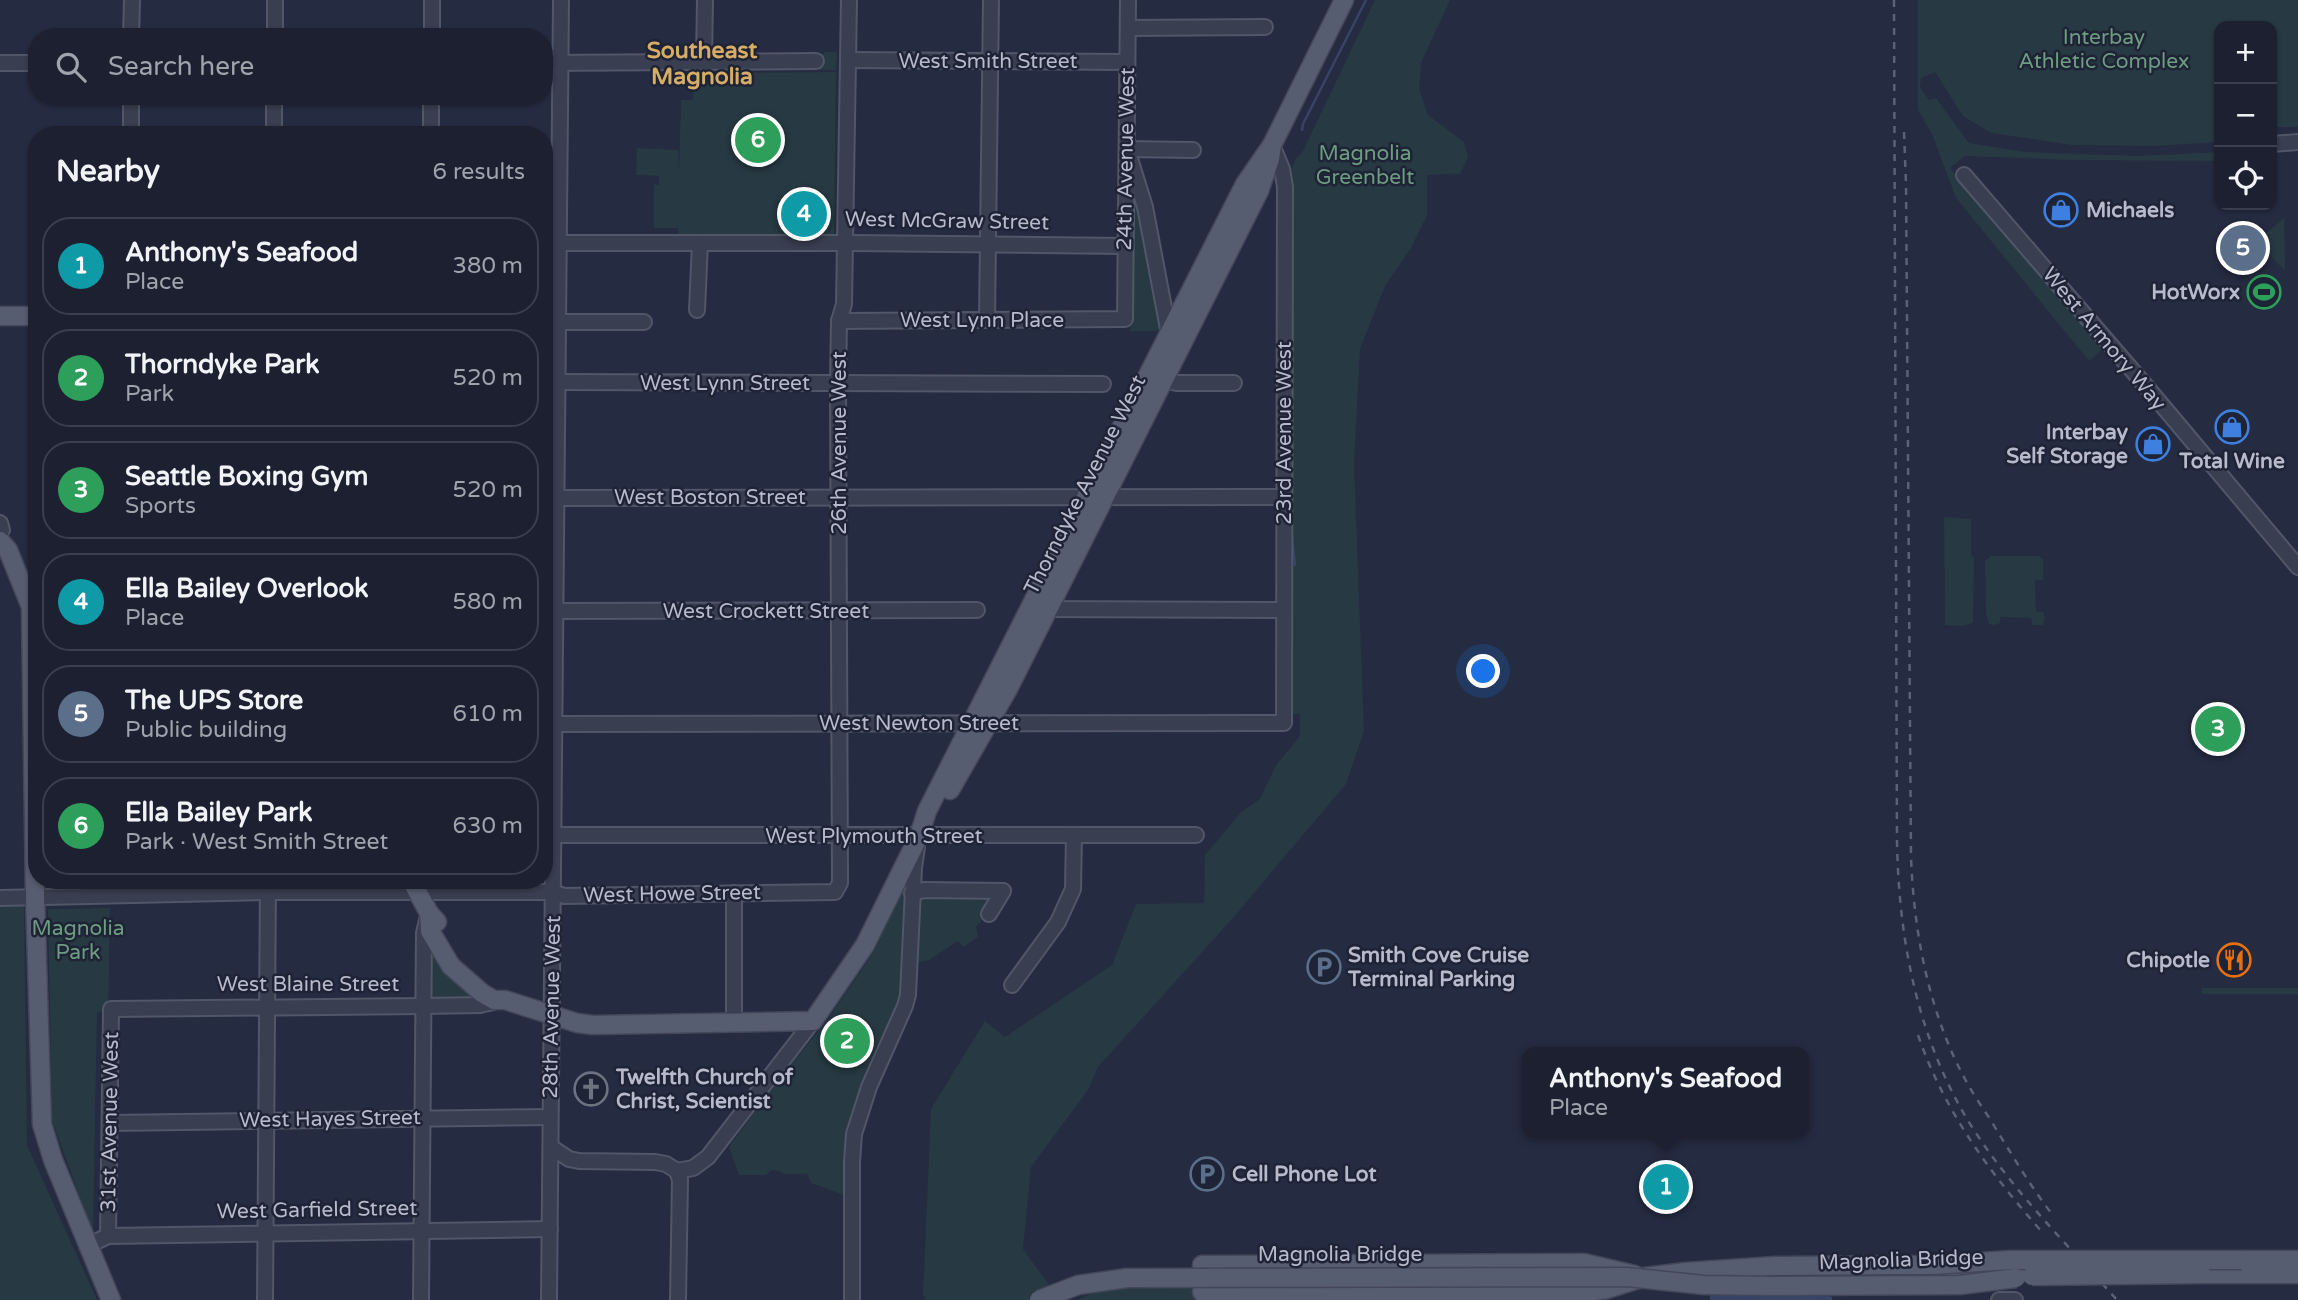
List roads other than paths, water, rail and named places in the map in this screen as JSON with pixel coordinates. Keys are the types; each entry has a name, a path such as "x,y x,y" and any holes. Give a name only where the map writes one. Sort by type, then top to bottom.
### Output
{"main road":[{"name":"Thorndyke Avenue West","path":"813,1021 864,945 919,836 934,819 981,723 1030,608 1086,498 1259,191 1272,145 1344,0"},
{"path":"0,316 28,316"},
{"name":"Thorndyke Avenue West","path":"981,723 1048,609 1105,498 1156,377"},
{"path":"2,540 28,594"},
{"path":"35,889 42,1124 53,1160 111,1300"},
{"path":"418,889 429,913 439,924 452,948 469,969 505,1000 551,1015 593,1024 813,1021"},
{"path":"1956,1276 2033,1265 2044,1260"},
{"name":"Magnolia Bridge","path":"1933,1265 2044,1260 2297,1271"},
{"path":"1202,1265 1584,1262 1645,1278"},
{"name":"Magnolia Bridge","path":"1645,1278 1686,1272 1775,1266 1933,1265 2024,1277"},
{"name":"Magnolia Bridge","path":"1039,1300 1078,1285 1127,1278 1645,1278 1704,1285 1771,1286 1960,1284 2024,1277 2297,1271"},
{"path":"1956,1276 2024,1277"},
{"path":"1202,1296 1593,1291 1645,1278"}],"street":[{"path":"131,28 132,0"},
{"path":"275,0 275,28"},
{"path":"432,0 432,28"},
{"name":"28th Avenue West","path":"553,416 558,382 554,318 559,243 561,0"},
{"path":"704,61 705,0"},
{"name":"26th Avenue West","path":"839,887 838,384 839,321 844,304 849,0"},
{"path":"987,320 991,0"},
{"name":"24th Avenue West","path":"1125,319 1128,0"},
{"path":"1128,28 1265,27"},
{"path":"553,63 816,61"},
{"name":"West Smith Street","path":"849,61 1127,62"},
{"path":"0,62 28,62"},
{"path":"131,105 131,126"},
{"path":"274,105 274,126"},
{"path":"431,126 432,105"},
{"path":"2277,144 2298,142"},
{"name":"23rd Avenue West","path":"1272,145 1282,169 1285,187 1284,723"},
{"path":"1175,339 1145,207 1127,149 1193,150"},
{"name":"West Armory Way","path":"1964,175 2298,567"},
{"name":"West McGraw Street","path":"559,243 1125,246"},
{"path":"697,310 700,243"},
{"path":"554,318 644,322"},
{"name":"West Lynn Place","path":"839,321 1125,319"},
{"path":"1156,377 1176,383 1234,383"},
{"name":"West Lynn Street","path":"558,382 1102,384"},
{"name":"28th Avenue West","path":"553,457 556,498 553,521"},
{"name":"West Boston Street","path":"556,498 1284,496"},
{"name":"28th Avenue West","path":"553,584 553,629"},
{"path":"1030,608 1284,610"},
{"name":"West Crockett Street","path":"555,611 977,610"},
{"name":"28th Avenue West","path":"553,707 553,733"},
{"name":"West Newton Street","path":"554,724 1284,723"},
{"name":"28th Avenue West","path":"549,1300 553,835"},
{"name":"West Plymouth Street","path":"553,835 1196,835"},
{"path":"1012,985 1058,922 1073,889 1074,835"},
{"path":"852,1300 854,1135 869,1087 905,1006 909,983 912,892 919,836"},
{"name":"West Howe Street","path":"502,889 564,895 831,893 839,887"},
{"name":"West Howe Street","path":"3,898 142,889"},
{"path":"265,1300 268,889"},
{"path":"912,892 1003,891 989,914"},
{"path":"734,893 734,1023"},
{"path":"421,1300 424,933 429,913"},
{"name":"West Blaine Street","path":"111,1009 480,1005 505,1000"},
{"name":"31st Avenue West","path":"108,1236 111,1009"},
{"name":"Thorndyke Avenue West","path":"677,1171 691,1159 717,1146 813,1021"},
{"name":"West Hayes Street","path":"110,1123 551,1117"},
{"path":"551,1147 569,1159 655,1162 666,1164 677,1171 680,1180 678,1300"},
{"name":"West Garfield Street","path":"87,1246 108,1236 550,1228"},
{"path":"1202,1265 1202,1296"},
{"path":"1608,1300 1610,1295 1620,1291 1676,1280 1777,1276 1956,1276"},
{"path":"2000,1300 2015,1300"}],"water":[{"path":"1710,1292 1822,1294 1832,1297 1832,1300 1710,1300"}],"waterway":[{"path":"1302,130 1366,0"},
{"path":"1291,527 1295,565"}],"railway":[{"path":"1894,0 1897,843 1907,951 1923,1020 1935,1054 1967,1119 2019,1190 2117,1300"},
{"path":"1904,132 1911,857 1920,947 1944,1034 1956,1062 1976,1098 2052,1214"},
{"path":"1918,1035 1941,1090 1970,1140 2004,1187 2042,1232"}],"place":[{"name":"Ella Bailey Park","path":"758,140"},
{"name":"Michaels","path":"2061,210"},
{"name":"Ella Bailey Overlook","path":"804,214"},
{"name":"The UPS Store","path":"2243,248"},
{"name":"HotWorx","path":"2264,292"},
{"name":"Total Wine","path":"2232,427"},
{"name":"Interbay Self Storage","path":"2153,444"},
{"name":"Seattle Boxing Gym","path":"2218,729"},
{"name":"Chipotle","path":"2234,960"},
{"name":"Smith Cove Cruise Terminal Parking","path":"1324,967"},
{"name":"Thorndyke Park","path":"847,1041"},
{"name":"Twelfth Church of Christ, Scientist","path":"591,1089"},
{"name":"Cell Phone Lot","path":"1207,1174"},
{"name":"Anthony's Seafood","path":"1666,1187"}],"district":[{"name":"Southeast Magnolia","path":"702,64"}],"park label":[{"name":"Interbay Athletic Complex","path":"2104,49"},
{"name":"Magnolia Greenbelt","path":"1365,165"},
{"name":"Magnolia Park","path":"78,940"}]}
